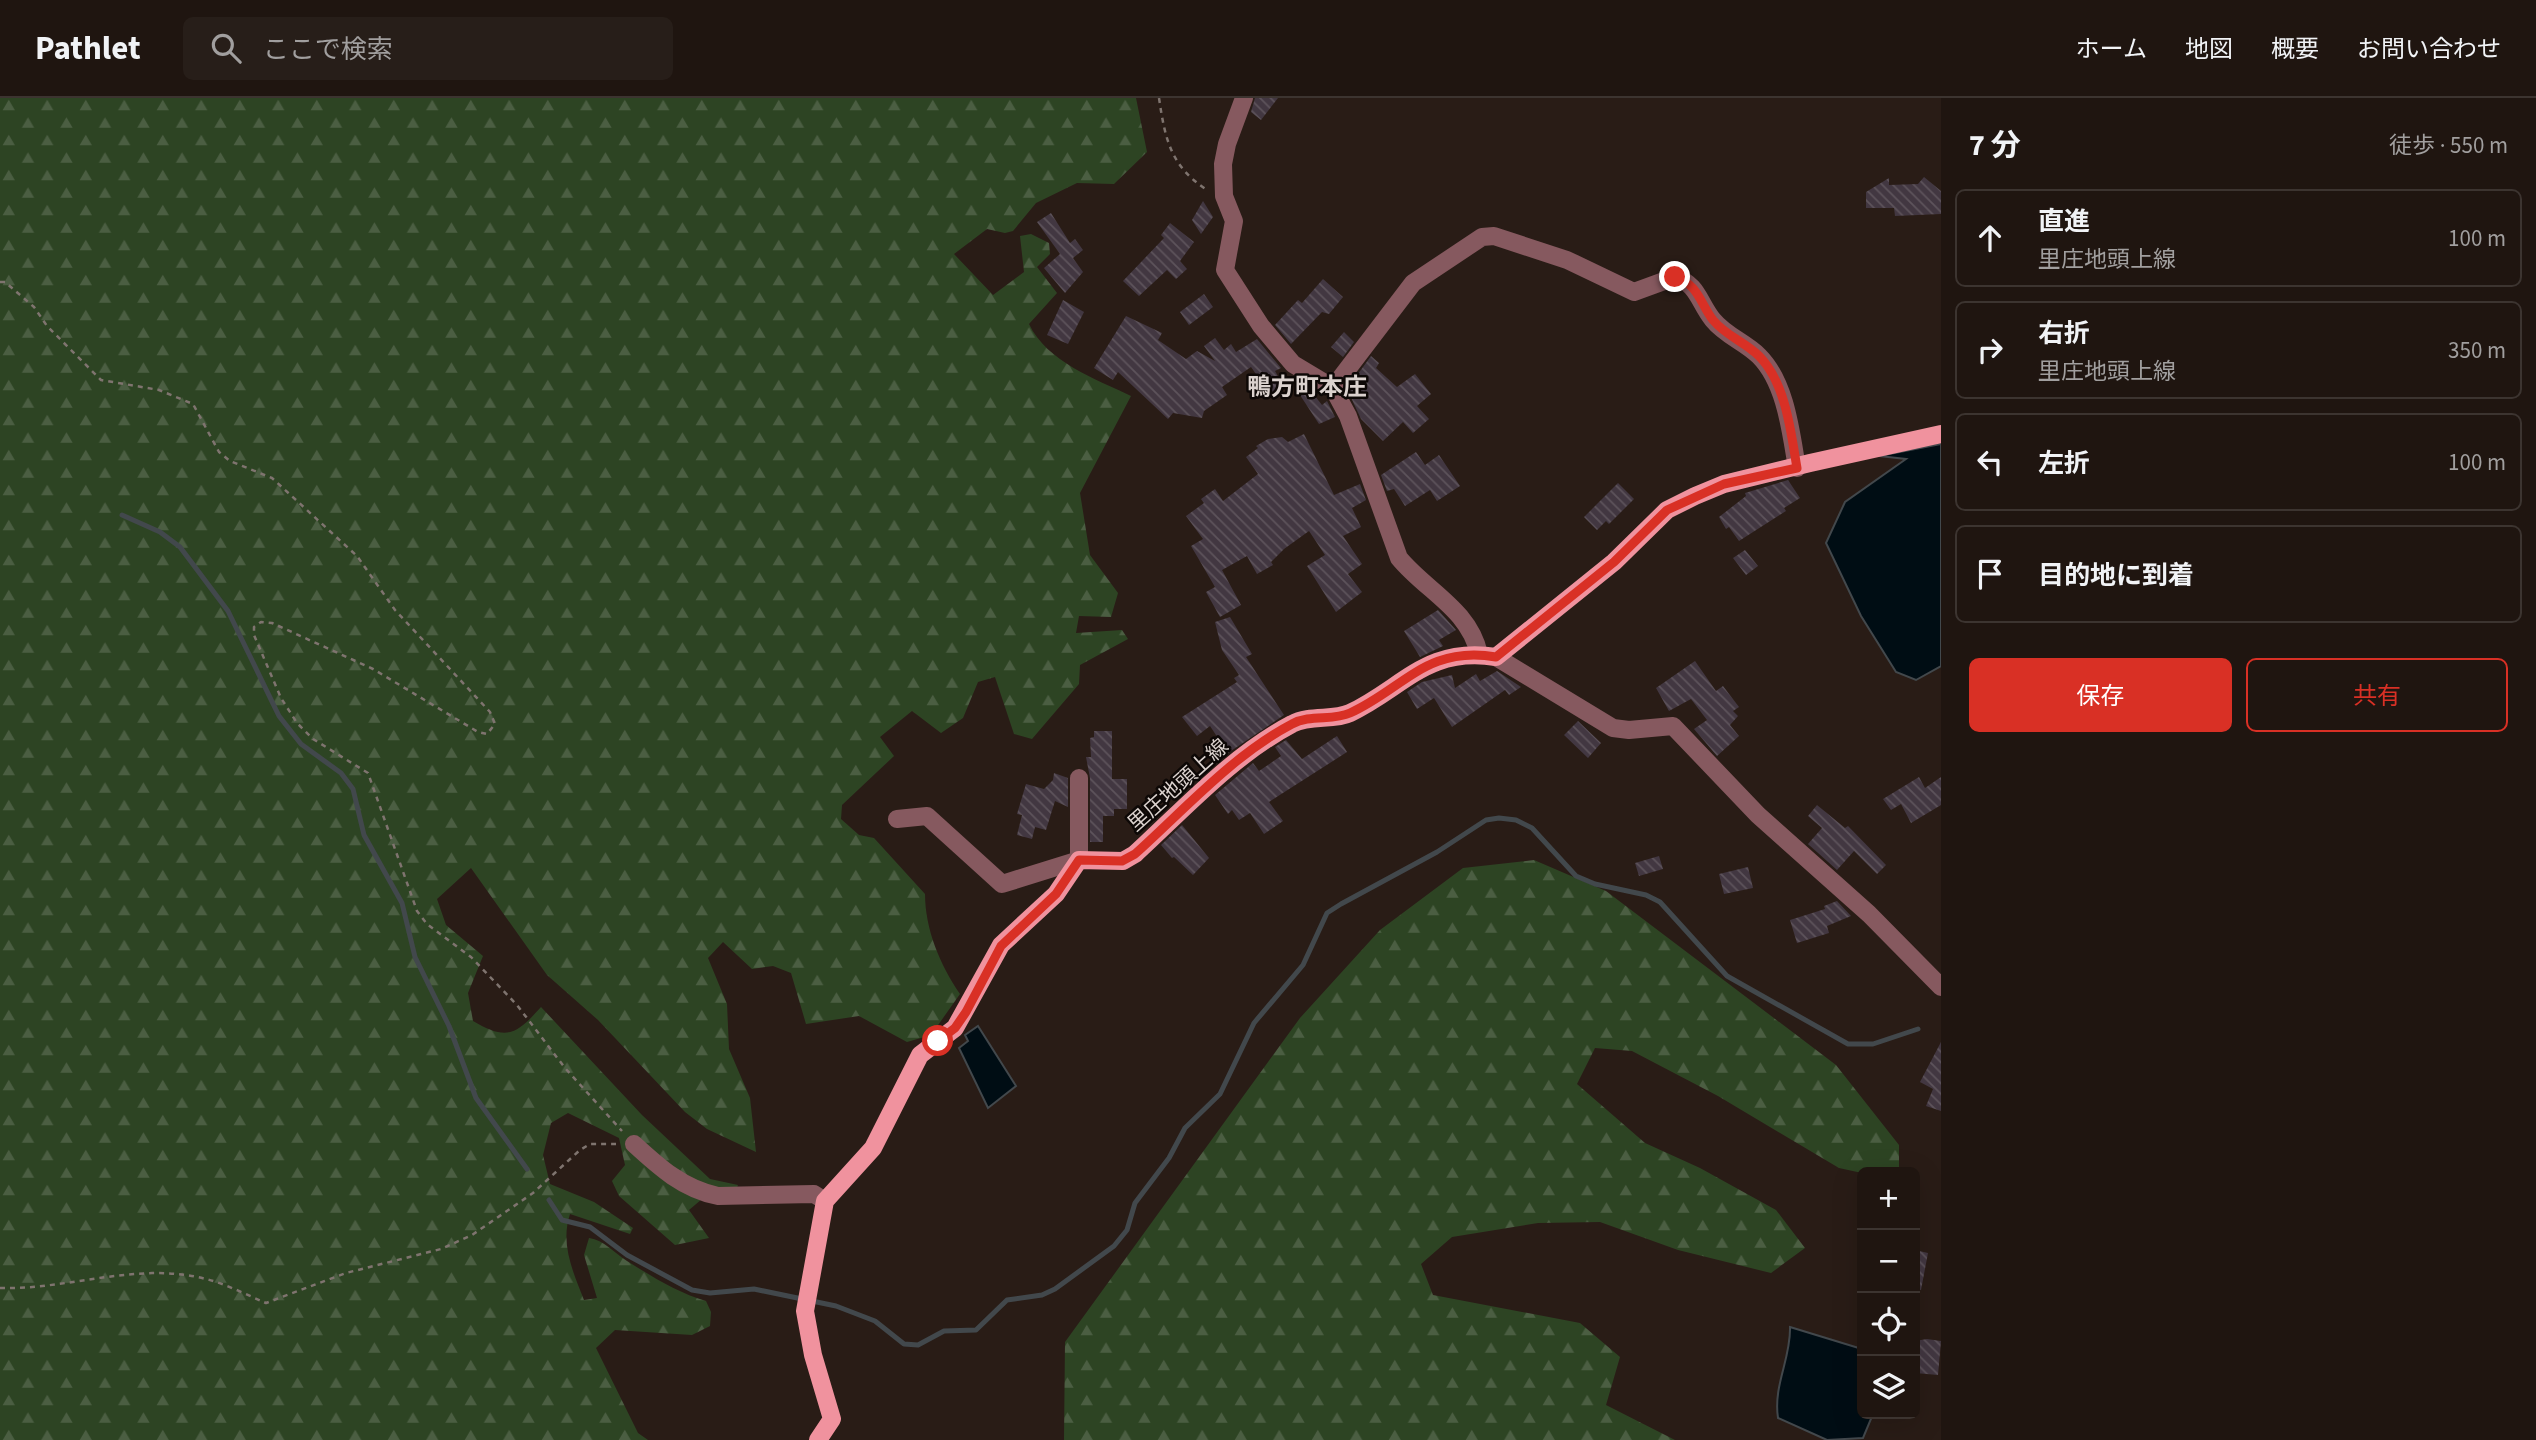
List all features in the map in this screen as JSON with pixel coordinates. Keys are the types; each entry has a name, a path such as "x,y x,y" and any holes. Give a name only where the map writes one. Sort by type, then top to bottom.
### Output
{"main road":[{"name":"里庄地頭上線","path":"1079,860 1122,861 1135,854 1223,773 1293,723 1349,714 1421,666 1487,655 1614,562 1667,510 1724,484 1941,434"},
{"path":"818,1440 832,1419 813,1354 807,1298 825,1200 873,1148 920,1055 955,1028 1001,946 1056,894 1079,860"}],"street":[{"path":"1244,98 1227,144 1222,180 1224,196 1234,221 1234,237 1225,260 1231,283 1293,364 1333,388 1348,416 1399,558 1410,572 1450,604 1487,655 1613,728 1629,730 1673,726 1758,815 1869,914 1941,987"},
{"path":"1333,388 1413,284 1482,237 1494,236 1554,255 1634,292 1675,277 1694,287 1713,319 1725,333 1759,356 1779,388 1797,468"},
{"path":"897,819 927,816 1002,884 1079,860 1079,778"},
{"path":"634,1144 660,1168 703,1193 718,1196 814,1194 825,1200"}],"path":[{"path":"1159,98 1165,140 1181,168 1197,183 1224,196"},
{"path":"0,282 5,282 34,307 47,326 101,380 159,390 192,404 219,452 230,461 272,478 357,556 395,610 490,712 495,724 493,730 486,734 478,733 373,669 272,623 261,622 254,627 254,635 281,698 297,723 313,739 368,773 417,911 434,929 471,957 517,1005 565,1068 634,1144"},
{"path":"0,1288 111,1275 156,1273 205,1279 266,1303 276,1301 312,1284 346,1273 441,1250 472,1235 533,1193 590,1144 634,1144"}],"green space":[{"path":"0,98 1136,98 1147,152 1114,184 1077,183 1036,203 1013,231 1005,233 987,229 954,254 993,295 1024,272 1020,236 1031,234 1049,243 1050,254 1037,267 1057,293 1029,324 1037,337 1060,359 1088,376 1131,396 1080,493 1090,555 1118,593 1111,617 1079,616 1076,633 1122,630 1128,639 1080,665 1079,684 1032,739 1014,734 995,677 978,682 963,718 941,733 912,711 880,737 894,756 842,805 841,819 859,835 874,838 925,894 935,946 960,994 931,1035 907,1042 859,1016 806,1024 791,973 773,966 752,969 723,942 708,958 727,1004 729,1049 750,1098 756,1152 707,1129 685,1112 598,1020 547,975 471,868 437,899 446,925 483,956 468,993 473,1021 494,1031 510,1032 525,1024 541,1007 642,1115 710,1179 738,1185 732,1200 702,1199 689,1210 709,1238 675,1245 619,1196 612,1181 625,1165 619,1138 568,1113 551,1123 543,1155 550,1184 594,1202 633,1228 630,1234 570,1214 567,1247 584,1300 597,1298 584,1255 589,1238 604,1244 665,1284 706,1301 711,1312 710,1326 692,1335 615,1330 596,1348 638,1433 648,1440 0,1440"},
{"path":"1534,860 1606,891 1836,1065 1899,1145 1899,1167 1857,1167 1857,1172 1839,1168 1718,1096 1632,1051 1595,1048 1577,1084 1645,1143 1700,1168 1776,1210 1805,1248 1771,1273 1678,1250 1600,1222 1538,1223 1452,1237 1421,1264 1433,1295 1580,1323 1620,1357 1606,1405 1675,1440 1064,1440 1065,1342 1300,1018 1380,930 1463,868"}],"shaded area":[{"path":"1941,444 1941,666 1916,680 1896,672 1861,616 1826,543 1845,502 1906,459 1879,456"},
{"path":"978,1026 1016,1086 988,1108 959,1048 968,1041 965,1035"},
{"path":"1790,1327 1857,1347 1857,1419 1871,1419 1863,1438 1827,1440 1778,1418 1778,1394 1790,1339"}],"building":[{"path":"1255,98 1278,98 1261,120 1251,112"},
{"path":"1924,177 1941,191 1941,214 1895,216 1894,208 1866,208 1866,192 1889,178 1889,185 1918,184"},
{"path":"1203,201 1213,217 1201,234 1192,220"},
{"path":"1051,213 1070,243 1075,239 1083,250 1073,258 1083,272 1065,293 1044,268 1060,254 1037,222"},
{"path":"1170,223 1194,242 1180,261 1187,269 1176,279 1167,270 1139,296 1123,281 1164,238 1161,235"},
{"path":"1323,279 1343,297 1329,314 1322,312 1291,344 1275,325 1298,300 1302,303"},
{"path":"1204,294 1213,307 1189,325 1180,312"},
{"path":"1063,300 1084,312 1068,344 1047,335"},
{"path":"1126,316 1162,333 1158,340 1186,359 1197,351 1215,361 1204,346 1215,338 1224,350 1231,344 1236,352 1257,339 1281,368 1275,371 1284,387 1270,394 1251,367 1222,387 1227,395 1204,411 1202,418 1173,413 1168,419 1118,372 1113,380 1094,368"},
{"path":"1344,332 1354,342 1343,357 1331,347"},
{"path":"1371,356 1379,363 1376,368 1397,387 1415,374 1431,394 1417,406 1429,419 1413,433 1403,422 1383,441 1361,419 1347,389"},
{"path":"1307,386 1322,405 1327,401 1335,417 1319,424 1298,392"},
{"path":"1304,434 1334,495 1360,484 1366,500 1352,508 1361,527 1343,536 1362,564 1348,574 1362,592 1336,612 1307,566 1325,555 1309,531 1284,549 1271,562 1273,565 1257,574 1247,556 1222,570 1241,605 1220,617 1206,592 1215,587 1191,546 1203,539 1186,516 1204,503 1201,499 1215,489 1223,501 1258,474 1246,457 1258,448 1256,446 1268,439 1282,437 1288,442"},
{"path":"1416,452 1425,465 1439,455 1460,486 1437,501 1430,490 1405,506 1394,489 1387,491 1381,475"},
{"path":"1788,480 1800,498 1784,508 1786,511 1739,541 1729,527 1726,529 1719,517 1746,496 1745,493"},
{"path":"1618,483 1634,499 1609,524 1606,521 1597,530 1584,517"},
{"path":"1745,550 1758,566 1746,575 1733,558"},
{"path":"1438,610 1456,630 1439,640 1443,646 1420,657 1404,631"},
{"path":"1230,617 1252,654 1246,657 1284,715 1228,753 1210,726 1197,736 1182,717 1237,682 1234,678 1239,675 1222,650 1215,622"},
{"path":"1695,661 1716,691 1723,686 1739,707 1733,711 1738,716 1730,725 1739,736 1717,756 1694,729 1707,720 1691,699 1669,711 1656,688"},
{"path":"1497,671 1521,687 1509,695 1505,690 1452,727 1434,698 1417,709 1407,692 1422,682 1452,675 1455,688 1476,674 1480,681"},
{"path":"1578,721 1601,743 1588,758 1564,735"},
{"path":"1094,731 1112,731 1112,779 1127,779 1127,809 1114,809 1114,816 1103,816 1103,842 1090,842 1090,778 1086,757 1091,757 1090,738 1094,737"},
{"path":"1337,736 1347,752 1269,802 1283,821 1264,834 1250,813 1239,820 1232,810 1228,814 1215,795 1253,763 1259,771 1281,756 1275,747 1286,740 1302,759"},
{"path":"1054,773 1068,778 1068,807 1055,801 1046,830 1035,827 1032,839 1017,835 1022,815 1017,814 1026,784 1044,789 1053,780"},
{"path":"1919,777 1925,788 1941,777 1941,805 1911,823 1901,804 1891,810 1883,799"},
{"path":"1817,805 1845,828 1848,826 1886,865 1877,874 1854,851 1837,870 1808,844 1822,828 1808,816"},
{"path":"1182,825 1209,858 1193,875 1161,845"},
{"path":"1659,856 1663,869 1639,876 1635,863"},
{"path":"1748,867 1753,888 1724,894 1719,874"},
{"path":"1837,901 1851,916 1827,926 1829,933 1797,943 1790,920 1825,909 1824,906"},
{"path":"1941,1042 1941,1111 1926,1106 1933,1089 1920,1082"},
{"path":"1920,1251 1928,1253 1920,1290"},
{"path":"1920,1340 1941,1341 1938,1375 1920,1373"}],"waterway":[{"path":"122,515 160,532 180,547 228,611 279,716 301,744 341,773 353,789 364,835 402,903 415,957 449,1026 476,1098 527,1169"},
{"path":"549,1200 562,1220 590,1227 627,1255 692,1290 710,1293 754,1289 836,1306 875,1321 904,1344 918,1345 944,1331 976,1330 1007,1300 1042,1295 1055,1289 1114,1246 1127,1230 1135,1203 1169,1158 1185,1128 1220,1094 1254,1023 1303,965 1327,913 1437,852 1486,820 1499,818 1516,820 1532,828 1576,876 1595,884 1646,895 1660,902 1727,976 1848,1044 1873,1044 1918,1029"}],"district":[{"name":"鴨方町本庄","path":"1307,387"}],"route":[{"path":"938,1041 955,1028 966,1012 1001,946 1056,894 1079,860 1122,861 1135,854 1247,753 1293,723 1349,714 1421,666 1479,654 1496,657 1614,562 1667,510 1724,484 1797,468 1779,388 1770,373 1759,356 1725,333 1706,309 1694,287 1675,277"}]}
